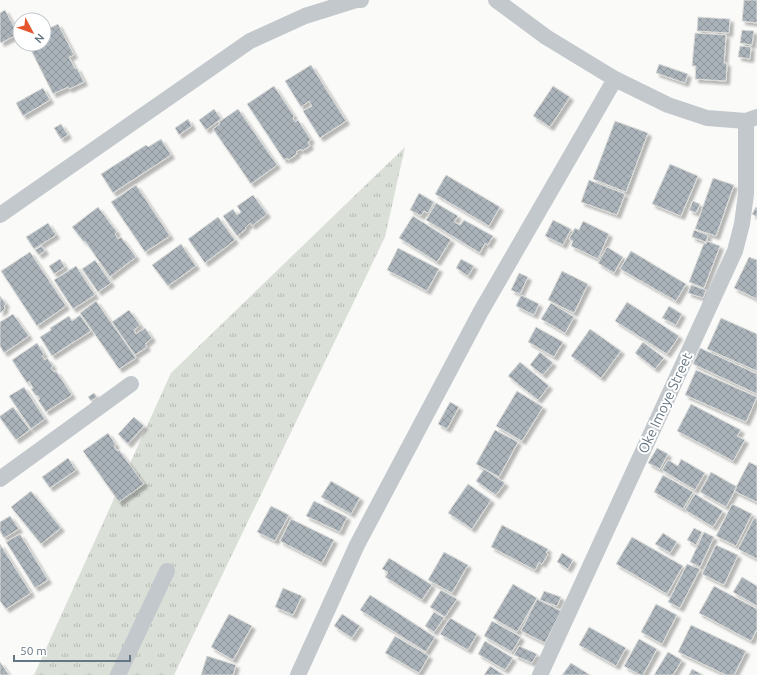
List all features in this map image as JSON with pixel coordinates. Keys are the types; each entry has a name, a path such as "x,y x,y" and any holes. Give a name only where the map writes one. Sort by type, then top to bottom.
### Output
{"street":[{"path":"0,215 250,42 305,16 356,0 361,0"},
{"path":"496,0 546,37 615,80 668,105 708,118 752,118"},
{"path":"298,675 358,545 480,313 615,80"},
{"name":"Oke Imoye Street","path":"540,675 735,252 742,224 746,194 752,118"},
{"path":"0,479 131,384"},
{"path":"118,675 167,571"}],"green space":[{"path":"405,147 385,237 174,675 34,675 171,373"}],"building":[{"path":"744,0 757,0 757,23 742,21"},
{"path":"5,10 12,23 12,37 1,43 0,41 0,13"},
{"path":"698,17 730,19 729,33 697,31"},
{"path":"58,24 74,55 69,57 75,69 77,68 84,82 53,94 32,52 52,52 52,27"},
{"path":"742,30 754,31 752,45 740,43"},
{"path":"695,33 726,35 724,63 727,63 726,81 695,79 696,66 692,66"},
{"path":"740,46 751,47 750,59 738,57"},
{"path":"659,64 688,74 685,83 656,73"},
{"path":"311,65 346,121 320,138 303,111 312,106 309,101 301,107 285,81"},
{"path":"274,86 294,116 293,118 295,122 298,120 311,140 308,142 310,146 302,151 301,149 296,152 297,154 288,160 287,158 284,160 247,104"},
{"path":"553,86 570,97 550,127 533,116"},
{"path":"43,88 50,100 23,116 16,103"},
{"path":"214,109 221,119 206,130 199,120"},
{"path":"238,109 277,165 251,184 213,129 220,124 219,122"},
{"path":"188,119 192,126 179,135 175,128"},
{"path":"615,121 648,133 626,192 593,179"},
{"path":"61,124 68,135 61,139 54,128"},
{"path":"161,139 171,155 113,193 101,174 146,145 148,147"},
{"path":"670,164 698,176 681,216 652,204"},
{"path":"446,175 500,207 489,226 435,194"},
{"path":"713,178 734,185 716,236 695,229"},
{"path":"589,180 625,194 617,215 581,202"},
{"path":"136,185 170,236 145,252 111,202"},
{"path":"419,193 434,202 428,213 424,211 421,216 410,210"},
{"path":"253,195 267,214 252,226 250,223 245,228 246,229 237,236 223,216 233,209 237,215 241,212 237,206"},
{"path":"693,201 700,204 696,213 689,210"},
{"path":"436,203 458,216 454,222 460,225 464,220 493,236 488,245 485,243 480,253 426,220"},
{"path":"98,207 117,232 115,234 118,239 121,237 136,257 110,277 85,241 84,242 72,227"},
{"path":"756,207 757,208 757,217 752,214"},
{"path":"413,216 451,240 437,262 399,238"},
{"path":"218,217 235,240 205,263 188,239"},
{"path":"553,220 571,229 563,245 545,236"},
{"path":"583,221 609,234 598,259 571,246 573,241 569,239 575,228 579,230"},
{"path":"48,223 56,235 34,249 26,237"},
{"path":"694,230 708,235 706,242 692,237"},
{"path":"707,241 720,246 704,288 689,282 704,243 706,244"},
{"path":"181,244 196,266 168,286 152,265"},
{"path":"42,246 45,251 39,255 35,250"},
{"path":"607,247 623,257 614,273 598,263"},
{"path":"398,248 439,269 427,291 387,270"},
{"path":"631,251 686,284 676,301 620,269"},
{"path":"30,252 66,306 37,326 1,271"},
{"path":"749,257 757,260 757,299 734,288"},
{"path":"60,259 65,267 54,274 49,266"},
{"path":"461,259 474,266 468,276 456,268"},
{"path":"95,260 111,283 98,292 82,269"},
{"path":"76,266 95,295 73,309 54,280"},
{"path":"562,271 588,284 574,313 548,300"},
{"path":"519,273 528,277 520,294 511,290"},
{"path":"691,285 706,290 703,298 688,293"},
{"path":"521,295 539,304 534,315 516,306"},
{"path":"0,296 6,304 4,306 5,309 0,313"},
{"path":"96,301 136,358 119,369 80,313"},
{"path":"627,302 679,336 667,354 615,321"},
{"path":"551,303 574,317 565,333 541,319"},
{"path":"669,306 682,314 676,325 662,318"},
{"path":"129,310 140,325 134,330 136,334 145,328 152,338 145,344 147,347 135,355 112,322"},
{"path":"13,314 29,336 4,353 0,346 0,322"},
{"path":"80,315 91,331 52,356 40,337 51,330 50,328 69,316 72,321"},
{"path":"721,318 757,334 757,371 707,349"},
{"path":"536,327 563,342 554,357 528,342"},
{"path":"590,329 621,351 601,378 571,356"},
{"path":"643,342 664,358 655,369 635,353"},
{"path":"37,343 44,354 42,356 45,360 47,358 53,366 51,368 54,372 56,371 72,395 46,412 38,400 40,399 31,389 33,388 29,381 27,383 12,360"},
{"path":"700,348 757,374 757,394 693,364"},
{"path":"540,352 553,363 543,375 530,365"},
{"path":"520,362 549,386 538,400 508,376"},
{"path":"696,370 757,397 746,422 685,395"},
{"path":"24,387 45,419 31,429 9,396"},
{"path":"517,391 543,407 522,441 496,426"},
{"path":"94,393 97,397 91,401 88,397"},
{"path":"450,402 459,407 447,429 438,424"},
{"path":"691,404 741,430 737,436 745,440 733,461 677,431"},
{"path":"13,407 30,430 16,440 0,418 0,416"},
{"path":"134,417 144,426 128,444 118,434"},
{"path":"495,430 518,442 499,477 476,464"},
{"path":"108,433 116,445 114,446 117,451 119,450 144,484 119,502 83,451"},
{"path":"657,448 668,454 660,469 648,463"},
{"path":"68,458 76,470 50,488 42,477"},
{"path":"681,459 705,473 695,490 662,470 668,460 678,466"},
{"path":"749,462 757,466 757,502 734,491"},
{"path":"484,469 505,483 496,495 476,481"},
{"path":"711,472 737,487 726,507 700,492"},
{"path":"663,475 693,492 683,509 654,492"},
{"path":"331,481 360,498 351,514 321,497"},
{"path":"468,484 491,500 472,529 448,513"},
{"path":"31,491 61,528 41,544 11,507"},
{"path":"695,494 723,511 713,527 685,510"},
{"path":"314,501 347,517 340,532 306,516"},
{"path":"732,504 752,514 736,546 716,536"},
{"path":"271,506 289,515 275,541 257,532"},
{"path":"10,516 19,529 4,538 0,531 0,522"},
{"path":"754,518 757,519 757,559 738,549"},
{"path":"291,519 334,540 322,563 280,541"},
{"path":"502,525 548,549 546,553 548,554 542,564 539,562 535,570 491,547"},
{"path":"694,528 702,532 696,545 687,540"},
{"path":"704,532 714,537 700,567 690,562"},
{"path":"663,533 677,542 670,553 655,544"},
{"path":"20,534 48,580 35,588 6,542"},
{"path":"632,537 683,566 667,594 616,564"},
{"path":"0,544 31,593 6,609 0,601"},
{"path":"716,545 738,555 724,585 702,574"},
{"path":"444,552 468,565 452,593 428,580"},
{"path":"562,553 573,560 568,569 557,562"},
{"path":"389,558 432,585 422,600 385,577 388,572 382,569"},
{"path":"687,564 700,569 680,608 668,602"},
{"path":"742,577 757,586 757,606 733,592"},
{"path":"513,584 537,598 517,632 493,618"},
{"path":"714,586 757,609 757,629 751,641 699,613"},
{"path":"283,588 302,596 293,615 275,607"},
{"path":"441,590 457,599 445,617 430,607"},
{"path":"544,591 561,597 557,606 540,600"},
{"path":"370,595 435,637 426,652 360,610"},
{"path":"537,599 561,611 545,643 521,631"},
{"path":"656,604 677,615 662,644 641,632"},
{"path":"434,612 444,618 434,632 425,626"},
{"path":"229,614 252,626 233,660 211,647"},
{"path":"342,614 360,626 352,638 334,626"},
{"path":"450,618 477,634 468,650 440,634"},
{"path":"492,621 521,637 512,652 484,636"},
{"path":"691,625 746,651 734,675 726,675 678,652"},
{"path":"589,627 626,648 616,666 579,645"},
{"path":"395,636 429,656 419,673 385,653"},
{"path":"639,639 657,649 643,675 640,675 624,666"},
{"path":"485,641 513,658 505,670 478,654"},
{"path":"519,646 537,654 532,663 514,655"},
{"path":"668,652 682,660 673,675 654,675"},
{"path":"207,656 236,665 233,675 201,675"},
{"path":"0,662 9,675 0,675"},
{"path":"571,663 590,675 562,675"},
{"path":"490,666 504,675 484,675"},
{"path":"692,669 703,675 689,675"}]}
